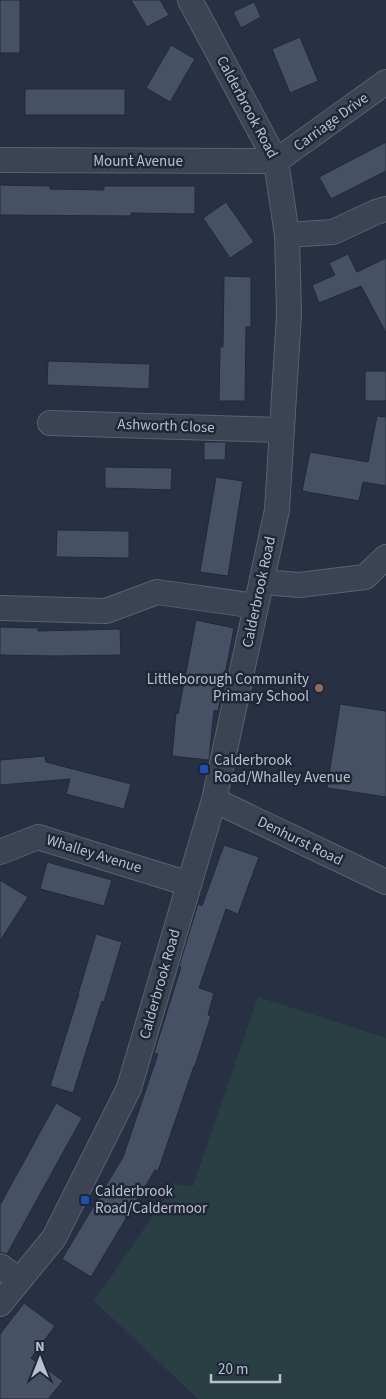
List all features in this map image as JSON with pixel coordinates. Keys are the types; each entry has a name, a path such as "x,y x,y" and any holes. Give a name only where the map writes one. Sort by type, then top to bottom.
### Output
{"street":[{"name":"Calderbrook Road","path":"0,1304 54,1238 129,1088 214,800 277,510 289,314 287,235 276,161 190,0"},
{"name":"Carriage Drive","path":"276,161 386,82"},
{"name":"Mount Avenue","path":"0,160 276,161"},
{"path":"287,235 333,232 386,209"},
{"name":"Ashworth Close","path":"50,423 282,430"},
{"path":"262,579 275,583 299,585 364,577 386,557"},
{"path":"0,608 106,611 157,592 256,606"},
{"name":"Denhurst Road","path":"214,800 386,882"},
{"name":"Whalley Avenue","path":"0,852 38,836 189,884"},
{"path":"0,1266 19,1280"}],"green space":[{"path":"258,997 386,1038 386,1399 198,1399 94,1301 175,1184 193,1186"}],"building":[{"path":"0,0 20,0 20,53 0,53"},
{"path":"131,0 160,0 169,15 147,27"},
{"path":"254,2 261,17 241,28 233,12"},
{"path":"300,37 318,81 290,93 272,49"},
{"path":"171,45 195,59 170,102 146,88"},
{"path":"25,89 125,89 125,115 25,115"},
{"path":"386,142 386,171 331,199 319,177"},
{"path":"0,185 50,186 50,189 104,190 104,186 195,186 195,214 131,213 131,216 0,215"},
{"path":"226,202 254,242 230,258 203,218"},
{"path":"348,254 357,272 386,258 386,333 361,286 319,303 312,285 335,275 329,263"},
{"path":"224,276 251,277 251,327 246,327 245,401 219,401 220,347 223,347"},
{"path":"48,361 150,364 149,389 47,385"},
{"path":"365,371 386,371 386,401 365,401"},
{"path":"377,416 386,417 386,486 363,482 359,501 302,491 310,452 368,462"},
{"path":"204,442 226,442 225,460 204,460"},
{"path":"105,467 172,468 171,490 105,488"},
{"path":"216,477 243,481 228,576 200,572"},
{"path":"57,530 129,531 129,558 56,557"},
{"path":"196,620 234,628 218,711 214,710 209,760 172,756 176,713 178,714"},
{"path":"0,627 38,628 38,631 120,629 121,655 0,655"},
{"path":"340,704 386,711 386,797 327,788"},
{"path":"45,756 46,762 131,784 124,809 66,794 70,779 0,785 0,760"},
{"path":"224,845 259,857 238,914 226,909 199,988 214,993 208,1015 211,1016 158,1171 155,1170 91,1277 62,1259 123,1157 158,1054 154,1053 181,967 179,966 198,904 202,906"},
{"path":"47,862 112,880 104,906 40,889"},
{"path":"0,880 28,897 0,941"},
{"path":"96,934 122,942 73,1093 50,1086"},
{"path":"56,1103 82,1118 7,1254 0,1252 0,1205"},
{"path":"24,1303 55,1326 31,1358 63,1381 48,1399 0,1399 0,1334"}],"place":[{"name":"Littleborough Community Primary School","path":"319,688"},
{"name":"Calderbrook Road/Whalley Avenue","path":"204,769"},
{"name":"Calderbrook Road/Caldermoor","path":"85,1200"}]}
